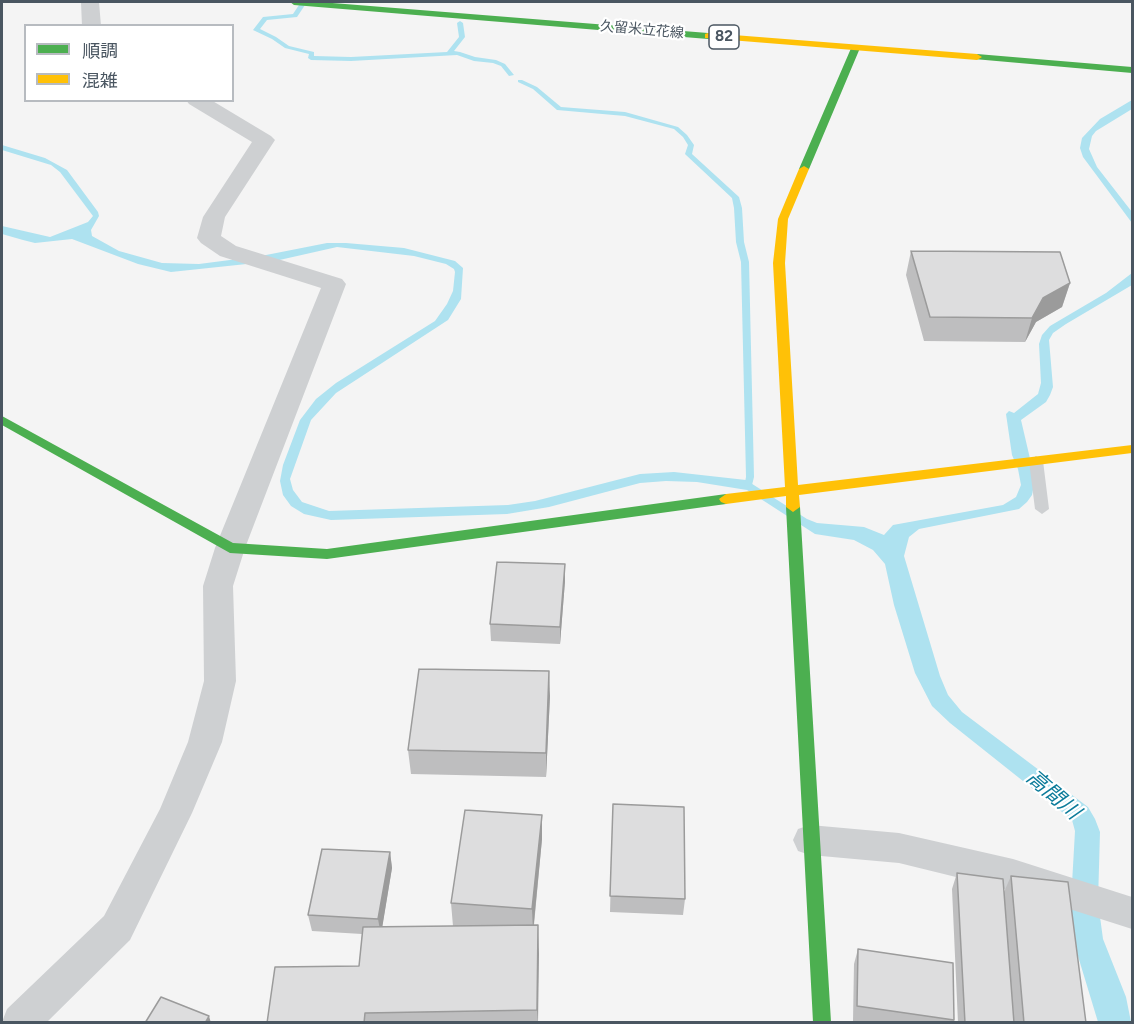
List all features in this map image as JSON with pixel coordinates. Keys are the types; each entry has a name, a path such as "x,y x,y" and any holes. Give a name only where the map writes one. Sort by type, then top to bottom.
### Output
{"street":[{"path":"90,2 92,24"},
{"name":"久留米立花線","path":"294,2 1132,70"},
{"path":"822,1023 793,532 786,494 778,263 783,219 855,48"},
{"path":"21,1023 117,928 175,813 205,742 220,681 218,586 230,548 334,284 228,251 209,238 214,217 264,140 199,102"},
{"path":"2,420 230,548 327,554 735,498 786,494 1132,449"},
{"path":"810,840 898,848 1012,875 1132,913"}],"lane":[{"path":"1036,461 1042,508"}],"water":[{"path":"1132,100 1132,109 1096,131 1092,136 1089,149 1097,167 1132,212 1132,223 1083,157 1080,148 1082,138 1100,119"},
{"name":"高間川","path":"2,145 45,158 67,170 98,212 99,216 91,230 92,236 119,251 162,263 199,264 261,256 327,243 346,243 404,248 455,261 463,268 461,299 448,320 336,393 311,420 290,479 293,490 302,502 329,511 508,505 535,501 640,474 674,472 746,480 817,523 864,527 884,535 893,525 1003,505 1016,497 1021,485 1012,455 1006,414 1009,411 1014,413 1038,394 1041,383 1039,344 1042,335 1050,326 1106,293 1132,273 1132,285 1066,324 1053,333 1049,340 1053,387 1046,402 1021,420 1035,480 1032,495 1027,502 1019,509 919,529 909,537 904,556 940,676 948,695 962,712 1088,807 1095,819 1100,832 1098,902 1103,939 1126,997 1131,1022 1098,1022 1074,943 1070,919 1075,831 1072,820 950,723 932,706 915,673 894,605 885,564 873,550 854,540 815,534 747,490 697,482 640,483 549,507 507,514 331,520 304,514 291,506 283,495 280,481 283,465 300,420 316,399 336,383 435,321 453,291 454,269 446,264 414,256 337,247 275,261 171,272 138,264 72,239 35,243 23,240 2,234 2,226 50,237 88,222 93,216 60,172 51,165 2,150"}],"building":[{"path":"911,251 1060,252 1070,283 1043,298 1032,318 930,317"},
{"path":"497,562 565,564 560,627 490,624"},
{"path":"419,669 549,671 546,753 408,750"},
{"path":"613,804 684,807 685,899 610,896"},
{"path":"465,810 542,815 532,909 451,903"},
{"path":"322,849 390,852 378,919 308,915"},
{"path":"957,873 1003,879 1014,1023 965,1023"},
{"path":"1011,876 1068,882 1086,1023 1024,1023"},
{"path":"538,925 537,1010 365,1013 364,1023 267,1023 275,967 359,966 363,927"},
{"path":"858,949 953,963 954,1020 857,1006"},
{"path":"161,997 209,1016 205,1023 145,1023"}],"waterway":[{"path":"304,2 295,16 265,18 256,30 287,47 312,53 311,58 351,59 458,53 474,59 494,61 503,65 511,75"},
{"path":"449,53 462,37 460,23"},
{"path":"520,81 535,88 559,109 625,114 676,128 691,145 688,154 735,197 740,242 745,262 750,477 748,487"}],"traffic: fast":[{"path":"294,2 708,36"},
{"path":"804,169 855,48"},
{"path":"977,57 1132,70"},
{"path":"2,420 230,548 327,554 726,499"},
{"path":"793,507 822,1022"}],"traffic: slow":[{"path":"708,36 977,57"},
{"path":"793,507 779,263 783,219 804,169"},
{"path":"726,499 1132,449"}]}
